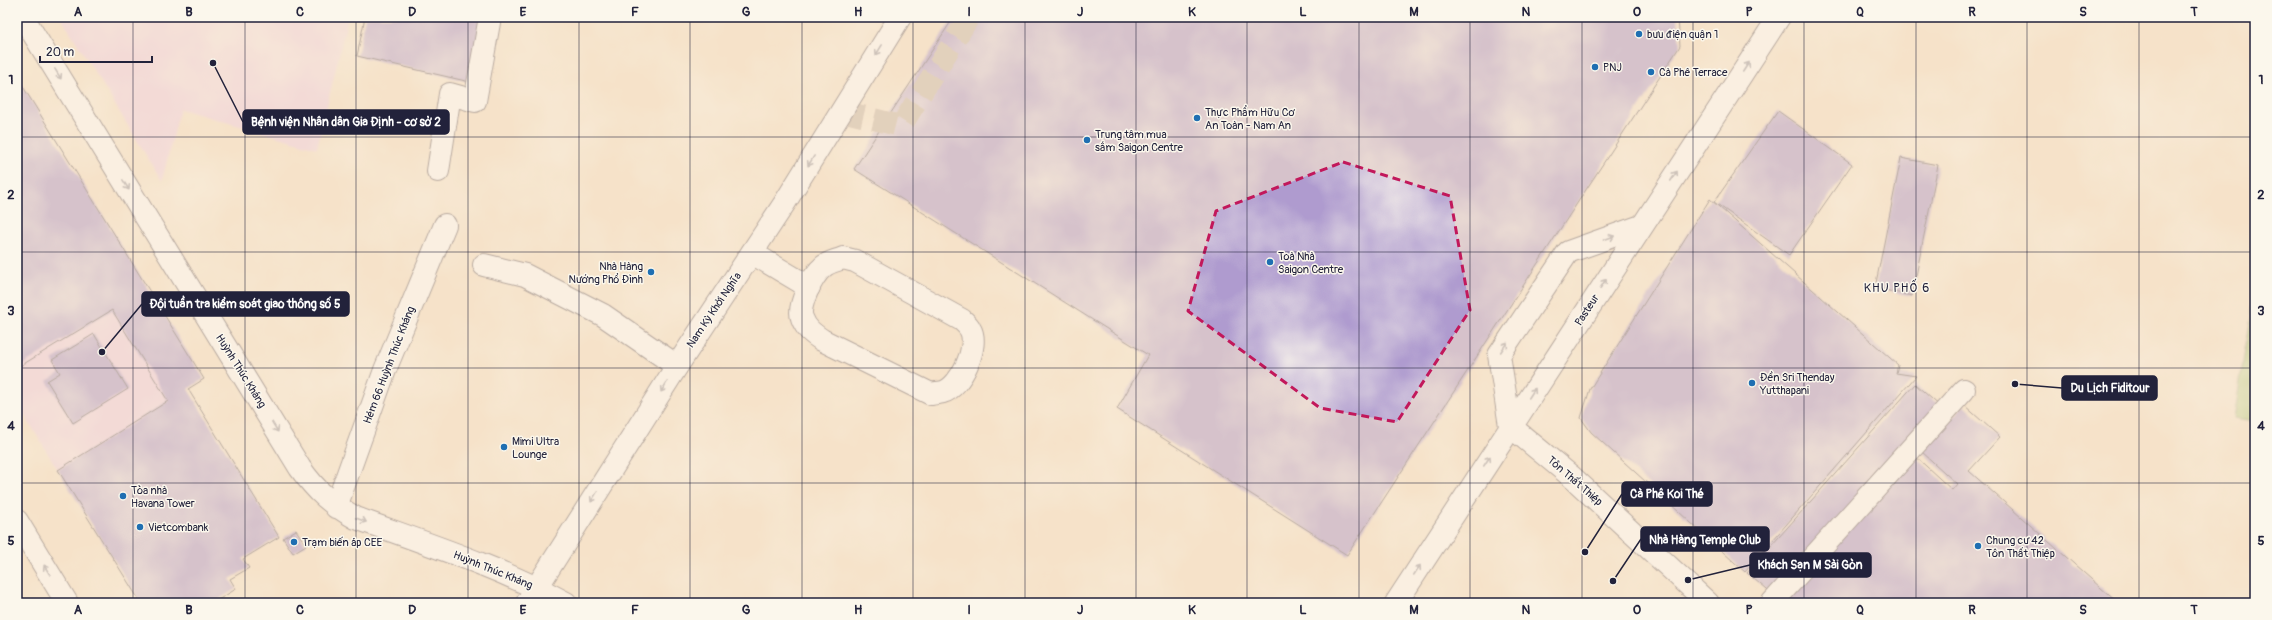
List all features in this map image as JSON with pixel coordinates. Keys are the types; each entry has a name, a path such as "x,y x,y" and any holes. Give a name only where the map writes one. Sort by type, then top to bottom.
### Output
{"main road":[{"name":"Huỳnh Thúc Kháng","path":"23,17 300,468 317,490 336,507 356,518 496,570 532,595 566,603"},
{"path":"438,171 450,94 475,101 490,17"},
{"name":"Nam Kỳ Khởi Nghĩa","path":"532,595 677,366 752,253 900,17"},
{"name":"Pasteur","path":"1396,603 1510,426 1779,17"},
{"name":"Hẻm 66 Huỳnh Thúc Kháng","path":"336,507 385,370 445,225"},
{"path":"1510,426 1498,355 1568,252 1641,226"},
{"path":"752,253 809,287"},
{"path":"843,258 855,261 962,320 971,330 973,346 968,363 955,384 944,392 931,394 822,340 808,331 801,316 802,305 809,287 822,267 830,262 843,258"},
{"path":"484,265 525,275 603,315 677,366"},
{"path":"1772,603 1964,390"},
{"name":"Tôn Thất Thiệp","path":"1510,426 1572,477 1708,603"},
{"path":"17,521 67,603"}],"highlighted area":[{"path":"1343,162 1450,196 1470,310 1397,422 1320,408 1188,311 1216,211"}],"shaded area":[{"path":"61,17 348,17 317,148 180,109 162,181"},
{"path":"17,77 204,379 58,470 17,403"}],"green space":[{"path":"2255,285 2255,422 2234,419"}],"building":[{"path":"365,17 485,17 470,82 357,56"},
{"name":"Toà Nhà Saigon Centre","path":"954,17 1678,17 1680,46 1347,555 1117,409 1148,355 854,169"},
{"path":"17,77 204,379 188,389 279,537 243,559 249,568 230,579 236,589 213,603 141,603 58,470 168,401 112,310 17,368"},
{"path":"1778,111 1852,164 1789,255 1714,202"},
{"path":"1901,158 1938,165 1912,296 1875,288"},
{"name":"Đền Sri Thenday Yutthapani","path":"1710,199 1898,365 1896,373 1916,376 1745,572 1591,432 1581,418 1590,389"},
{"path":"94,334 128,389 73,423 47,381 60,373 52,360"},
{"path":"1915,384 1941,407 1773,595 1747,573"},
{"path":"1964,405 2000,437 1969,471 2118,603 1782,603 1914,455 1952,490 1957,484 1921,451"},
{"name":"Trạm biến áp CEE","path":"296,530 306,545 293,553 283,538"}],"tunnel":[{"path":"842,111 901,126 969,17"}],"place":[{"name":"bưu điện quận 1","path":"1639,34"},
{"name":"Bệnh viện Nhân dân Gia Định - cơ sở 2","path":"213,63"},
{"name":"PNJ","path":"1595,67"},
{"name":"Cà Phê Terrace","path":"1651,72"},
{"name":"Thực Phẩm Hữu Cơ An Toàn - Nam An","path":"1197,118"},
{"name":"Trung tâm mua sắm Saigon Centre","path":"1087,140"},
{"name":"Toà Nhà Saigon Centre","path":"1270,262"},
{"name":"Nhà Hàng Nướng Phổ Đình","path":"651,272"},
{"name":"Đội tuần tra kiểm soát giao thông số 5","path":"102,352"},
{"name":"Đền Sri Thenday Yutthapani","path":"1752,383"},
{"name":"Du Lịch Fiditour","path":"2015,384"},
{"name":"Mimi Ultra Lounge","path":"504,447"},
{"name":"Tòa nhà Havana Tower","path":"123,496"},
{"name":"Vietcombank","path":"140,527"},
{"name":"Trạm biến áp CEE","path":"294,542"},
{"name":"Chung cư 42 Tôn Thất Thiệp","path":"1978,546"},
{"name":"Cà Phê Koi Thé","path":"1585,552"},
{"name":"Khách Sạn M Sài Gòn","path":"1688,580"},
{"name":"Nhà Hàng Temple Club","path":"1613,581"}],"district":[{"name":"KHU PHỐ 6","path":"1897,288"}]}
